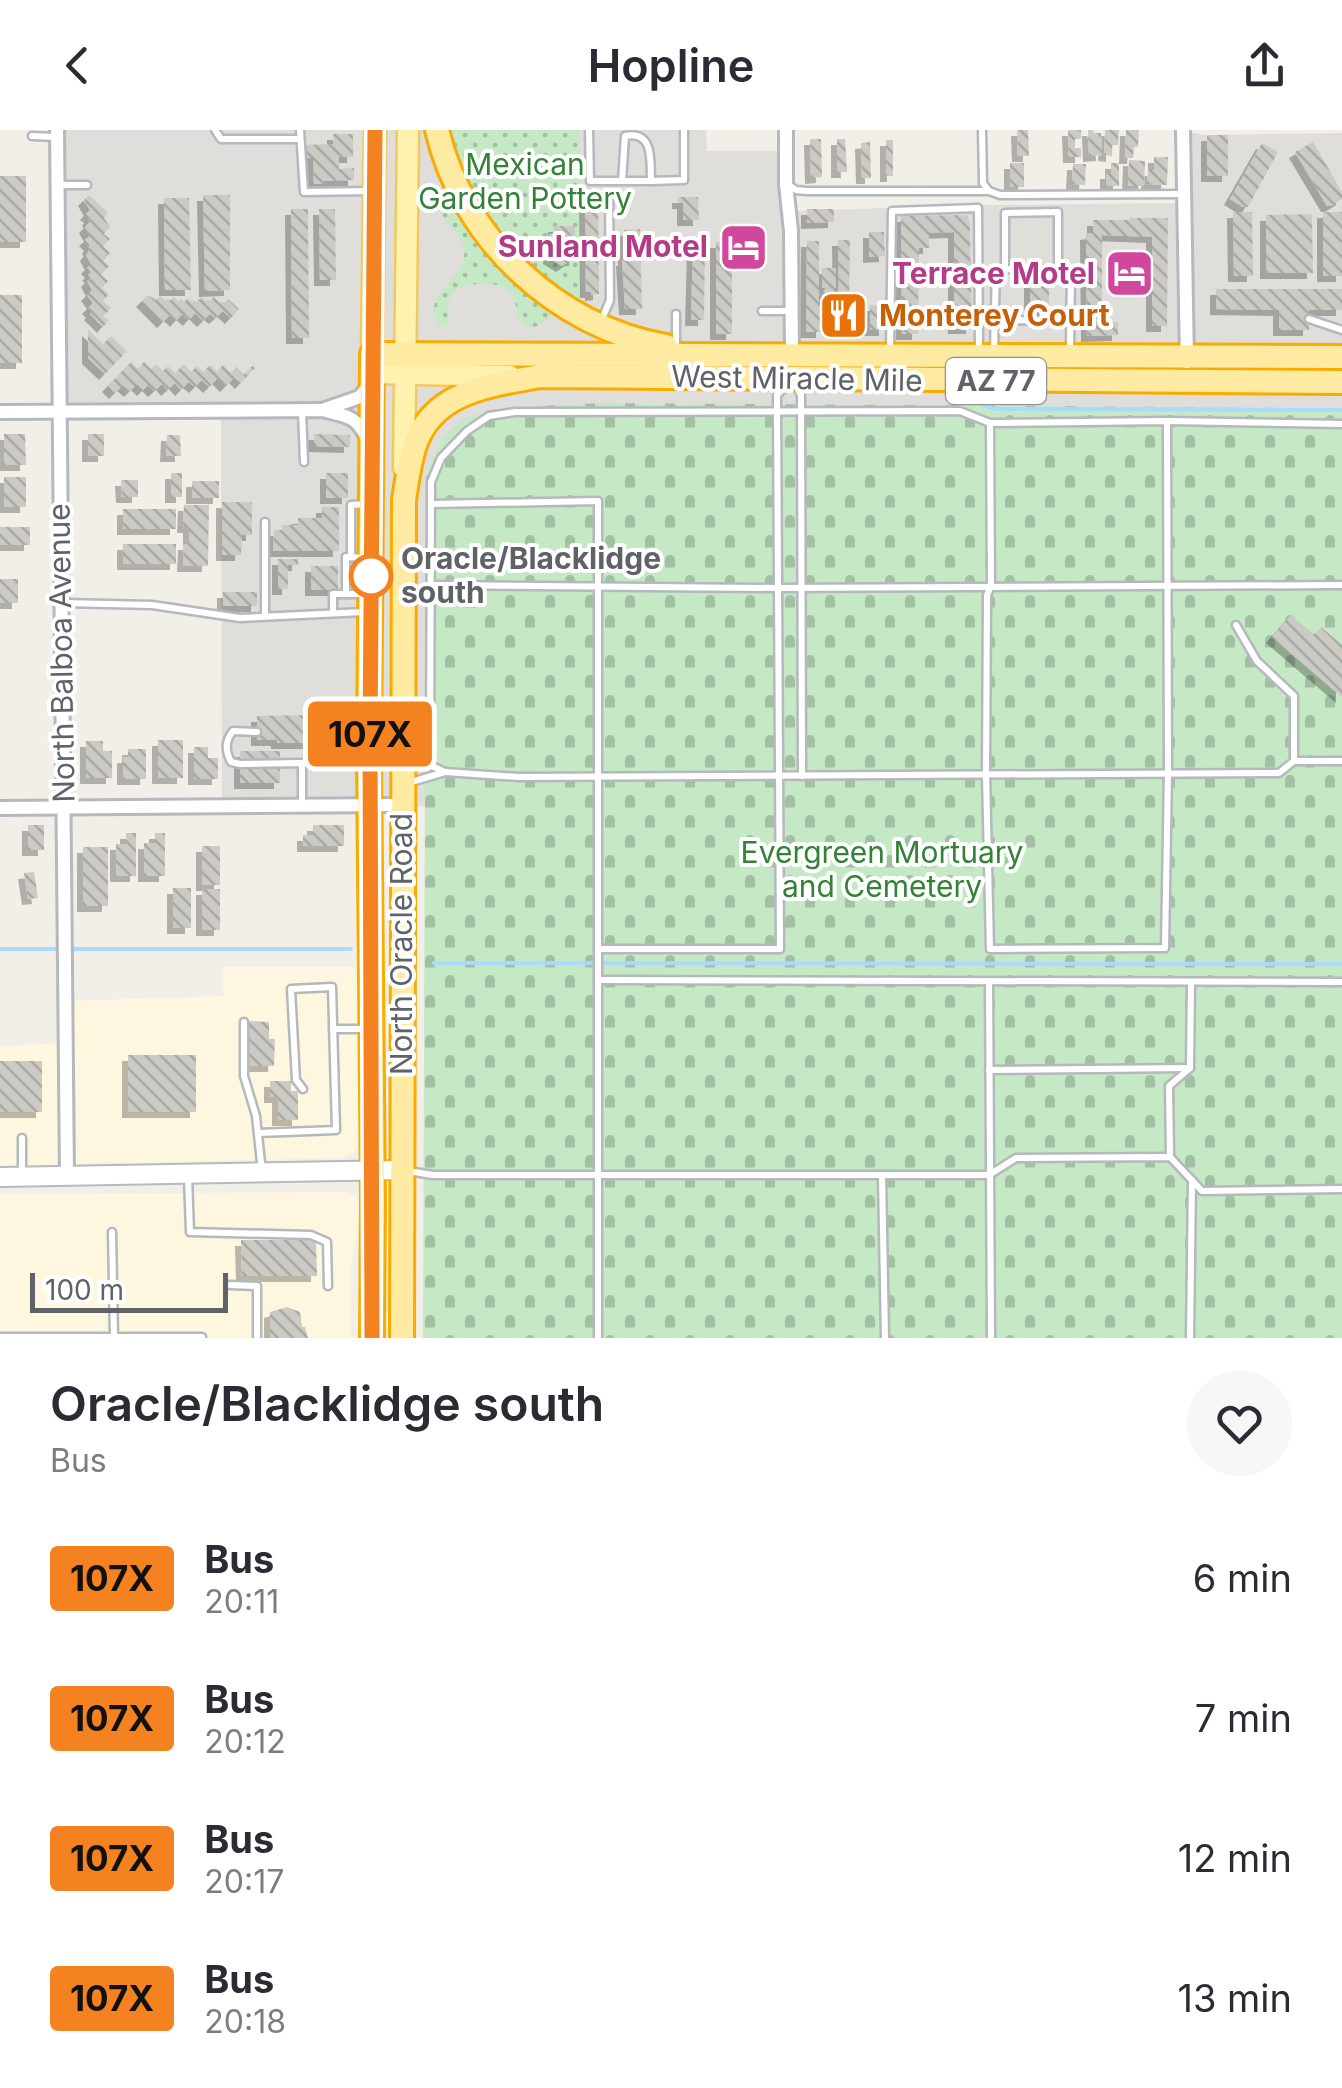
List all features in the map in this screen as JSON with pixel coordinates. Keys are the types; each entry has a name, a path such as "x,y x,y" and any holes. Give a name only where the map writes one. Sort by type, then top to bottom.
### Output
{"highway":[{"path":"436,130 456,187 494,245 537,286 568,308 637,340 719,355"},
{"name":"West Miracle Mile","path":"372,370 406,364 719,355 1342,357"},
{"name":"North Oracle Road","path":"372,370 372,504 361,558 370,603 362,734 392,777"},
{"name":"West Miracle Mile","path":"540,376 1342,382"},
{"name":"AZ 77","path":"404,500 416,442 423,427 444,404 472,390 540,376"},
{"name":"North Oracle Road","path":"402,1338 403,1170 392,777 404,500"},
{"name":"North Oracle Road","path":"372,1338 370,805 392,777"}],"main road":[{"name":"North Oracle Road","path":"372,370 375,130"},
{"name":"North Oracle Road","path":"404,500 408,130"},
{"name":"West Miracle Mile","path":"406,364 540,376"},
{"path":"0,1177 403,1170"}],"street":[{"path":"786,130 792,379"},
{"path":"1182,130 1187,382"},
{"name":"North Balboa Avenue","path":"57,133 67,1177"},
{"path":"322,410 360,397 372,370"},
{"path":"0,412 322,410 355,420 372,451"},
{"path":"0,808 370,805 392,777"}],"lane":[{"path":"214,130 221,138 300,134 304,192 374,191"},
{"path":"589,130 590,180 684,180 684,130"},
{"path":"982,130 983,182 990,191"},
{"path":"622,180 627,132 640,131 650,142 651,180"},
{"path":"32,136 57,133"},
{"path":"58,185 87,184"},
{"path":"786,184 806,191 1184,194"},
{"path":"599,324 610,300 610,194"},
{"path":"890,356 892,210 978,208 986,356"},
{"path":"1005,269 1005,213 1058,212 1058,270"},
{"path":"986,356 995,320 996,269 1071,270 1070,356"},
{"path":"762,312 792,311"},
{"path":"676,314 676,348"},
{"path":"1310,319 1342,330"},
{"path":"995,320 1070,321"},
{"path":"598,950 780,949 778,396 792,379 801,395 802,776"},
{"path":"302,410 304,462"},
{"path":"430,765 432,482 441,458 467,431 489,416 515,412 960,412 990,422 1342,424"},
{"path":"990,422 986,775 990,949 1164,948 1168,773 1166,421"},
{"path":"432,504 598,501 598,1338"},
{"path":"264,522 265,616"},
{"path":"346,594 346,557 361,558"},
{"path":"431,585 1342,585"},
{"path":"332,612 333,594 346,594 370,603"},
{"path":"62,603 152,604 240,618 332,612 370,603"},
{"path":"1236,625 1256,660 1294,696 1294,761"},
{"path":"256,732 232,731 226,739 231,762 302,762 302,806"},
{"path":"392,777 445,772 520,777 1279,773 1294,761 1342,761"},
{"path":"392,777 423,762 445,772"},
{"path":"598,980 1342,982"},
{"path":"989,981 991,1338"},
{"path":"1191,982 1190,1068 1170,1086 1170,1157 1202,1191 1342,1189"},
{"path":"258,1133 336,1130 332,987 290,989 296,1080 303,1089"},
{"path":"244,1022 244,1076 256,1116 262,1173"},
{"path":"333,1029 372,1029"},
{"path":"989,1070 1190,1068"},
{"path":"22,1138 22,1177"},
{"path":"403,1170 432,1175 989,1175 1016,1158 1170,1157"},
{"path":"188,1175 190,1232 311,1236 327,1242 328,1286"},
{"path":"882,1175 885,1338"},
{"path":"1190,1338 1192,1180"},
{"path":"112,1232 114,1338"},
{"path":"230,1285 256,1286 256,1338"},
{"path":"0,1338 202,1336"}],"shaded area":[{"path":"57,130 706,130 707,151 786,151 789,211 1183,203 1183,131 1207,135 1342,133 1342,408 602,403 517,407 426,475 425,806 222,807 221,411 59,411"},
{"path":"223,967 358,967 360,1143 352,1154 342,1158 0,1166 0,1046 69,1043 68,1001 223,996"},
{"path":"0,1194 354,1195 360,1205 351,1267 351,1338 0,1338"}],"green space":[{"name":"Mexican Garden Pottery","path":"446,130 580,130 581,301 556,289 521,262 460,182"},
{"path":"448,186 555,309 543,322 528,327 519,318 514,297 506,289 478,284 453,294 448,303 449,324 440,327 434,307 437,298 456,274 464,256 460,239 440,212 440,191"},
{"name":"Evergreen Mortuary and Cemetery","path":"602,403 1342,408 1342,1338 423,1338 426,475 442,437 466,417 517,407"}],"building":[{"path":"1017,130 1028,130 1029,156 1018,156"},
{"path":"1068,130 1081,130 1075,148 1081,148 1081,157 1069,157"},
{"path":"1088,130 1101,133 1102,155 1089,156"},
{"path":"1105,130 1119,130 1112,156 1104,155"},
{"path":"1126,130 1139,130 1133,158 1125,158"},
{"path":"333,134 353,134 353,157 339,157 339,169 354,168 354,180 314,184 313,158 304,158 304,145 333,144"},
{"path":"1207,135 1228,135 1228,176 1207,176"},
{"path":"810,139 821,139 822,177 811,178"},
{"path":"837,139 845,139 847,172 837,172"},
{"path":"886,140 893,140 893,176 886,176"},
{"path":"870,142 871,178 862,178 861,143"},
{"path":"1313,142 1342,192 1342,199 1331,206 1327,206 1295,152"},
{"path":"1262,143 1278,152 1248,207 1243,207 1230,199"},
{"path":"1154,157 1168,157 1167,185 1147,184 1148,170 1154,170"},
{"path":"1129,160 1145,161 1144,186 1128,186"},
{"path":"1010,163 1024,163 1024,187 1010,187"},
{"path":"1111,163 1119,163 1119,186 1106,186"},
{"path":"1073,164 1086,164 1085,185 1072,184"},
{"path":"0,176 26,176 26,242 0,242"},
{"path":"585,188 598,188 599,294 591,295 586,292"},
{"path":"89,195 108,213 104,218 110,227 104,234 110,239 103,246 110,253 103,261 109,266 101,275 108,281 102,288 109,294 103,301 111,308 103,316 109,320 103,327 88,308 93,303 87,295 92,290 87,281 91,277 86,255 90,245 85,240 90,236 85,227 90,222 86,214 90,210 84,200"},
{"path":"203,195 230,195 230,290 205,291"},
{"path":"678,197 698,197 699,220 683,220 683,203 678,203"},
{"path":"164,198 189,198 191,290 165,290"},
{"path":"291,209 308,209 309,338 292,338"},
{"path":"319,209 335,209 336,280 320,280"},
{"path":"807,209 834,209 834,222 807,223"},
{"path":"1233,212 1252,212 1253,276 1234,276"},
{"path":"1323,212 1342,212 1342,276 1323,276"},
{"path":"1312,214 1313,273 1266,273 1266,215"},
{"path":"968,215 972,328 954,328 954,232 929,233 929,248 919,248 918,334 902,334 901,216"},
{"path":"1168,218 1167,326 1152,326 1152,237 1102,235 1102,321 1118,322 1118,335 1087,336 1086,234 1093,233 1093,220"},
{"path":"554,226 575,226 575,260 562,266 549,258 549,234 554,234"},
{"path":"640,229 642,309 625,309 624,230"},
{"path":"869,232 884,232 885,256 869,257"},
{"path":"838,240 850,240 849,306 857,307 858,322 851,322 851,330 839,330 835,322 839,308"},
{"path":"807,241 819,241 822,332 806,332"},
{"path":"716,242 743,242 743,264 728,264 728,270 732,270 732,334 716,334"},
{"path":"693,246 705,246 704,320 691,320"},
{"path":"1114,251 1143,252 1143,267 1114,267"},
{"path":"822,268 836,268 836,288 832,288 836,302 823,302 826,288 822,288"},
{"path":"1030,282 1049,282 1049,312 1030,312"},
{"path":"1216,289 1342,289 1342,310 1309,310 1309,330 1279,330 1279,310 1216,309"},
{"path":"0,295 22,295 22,363 0,363"},
{"path":"148,295 156,300 160,296 170,301 174,297 184,302 188,298 196,302 202,297 210,301 214,297 220,303 228,299 239,309 231,318 223,311 215,318 210,314 203,321 195,313 189,320 182,314 176,321 170,315 163,322 142,301"},
{"path":"870,305 885,305 885,330 870,330"},
{"path":"88,330 103,344 111,336 127,351 105,374 88,358"},
{"path":"131,362 138,369 144,362 151,369 156,364 163,371 168,366 175,373 184,364 191,372 197,366 203,372 210,365 217,371 223,365 231,373 236,367 244,375 252,366 255,368 241,383 235,377 226,386 218,378 209,387 202,380 195,387 189,382 181,390 175,383 167,390 162,384 154,391 148,385 143,390 137,384 130,391 123,385 115,393 108,386"},
{"path":"4,434 25,434 26,465 4,465"},
{"path":"88,434 104,434 104,456 88,456"},
{"path":"314,434 350,435 350,447 314,446"},
{"path":"167,435 180,435 181,456 166,456"},
{"path":"171,473 182,473 182,497 171,497"},
{"path":"326,473 348,473 348,498 326,498"},
{"path":"4,477 26,477 26,507 4,507"},
{"path":"121,480 138,480 138,497 122,497"},
{"path":"192,481 219,481 219,498 192,498"},
{"path":"222,502 252,502 252,535 242,535 241,555 222,555"},
{"path":"184,505 209,505 208,566 183,566 184,544 189,544 189,527 183,527"},
{"path":"322,507 339,507 339,551 273,551 274,530 282,530 282,525 298,525 298,518 322,518"},
{"path":"123,509 176,509 176,529 123,529"},
{"path":"0,527 30,527 30,545 0,545"},
{"path":"123,544 176,544 176,564 123,564"},
{"path":"278,559 298,559 298,565 288,565 288,589 278,589"},
{"path":"311,566 338,566 338,590 311,590"},
{"path":"0,579 18,579 18,603 0,603"},
{"path":"223,592 257,592 257,606 223,606"},
{"path":"1291,615 1314,635 1321,627 1342,645 1342,697 1272,637"},
{"path":"312,715 324,724 323,732 337,733 337,722 351,723 351,743 257,740 257,716"},
{"path":"158,740 183,740 183,778 158,778"},
{"path":"86,741 103,741 103,751 112,751 112,778 86,778"},
{"path":"194,747 208,747 208,758 218,758 218,779 194,779"},
{"path":"128,749 146,749 146,779 123,779 123,757 128,757"},
{"path":"240,751 280,751 280,783 240,783"},
{"path":"28,825 44,825 44,850 28,850"},
{"path":"313,825 344,825 344,846 303,846 303,835 313,835"},
{"path":"126,833 136,833 136,876 116,876 116,844 126,844"},
{"path":"155,833 165,833 165,876 144,876 144,843 155,843"},
{"path":"202,846 220,846 220,885 202,885"},
{"path":"83,847 108,847 108,906 83,906"},
{"path":"34,872 38,898 28,899 24,873"},
{"path":"173,888 191,888 191,928 173,928"},
{"path":"202,889 220,889 220,930 202,930"},
{"path":"248,1021 269,1022 269,1039 275,1039 274,1066 248,1066"},
{"path":"128,1055 196,1055 196,1112 128,1112"},
{"path":"0,1061 42,1061 42,1112 0,1112"},
{"path":"270,1081 291,1081 291,1091 298,1091 298,1120 278,1120 278,1097 270,1097"},
{"path":"241,1240 316,1240 317,1276 242,1276"},
{"path":"287,1307 300,1312 308,1338 270,1338 270,1312"}],"waterway":[{"path":"975,401 993,409 1342,410"},
{"path":"0,949 60,949"},
{"path":"70,949 351,949"},
{"path":"434,963 1342,964"}],"bus line":[{"name":"107X","path":"372,1338 370,734 375,130"}],"place":[{"name":"Sunland Motel","path":"743,247"},
{"name":"Terrace Motel","path":"1130,274"},
{"name":"Monterey Court","path":"844,316"},
{"name":"Oracle/Blacklidge south","path":"371,576"}]}
